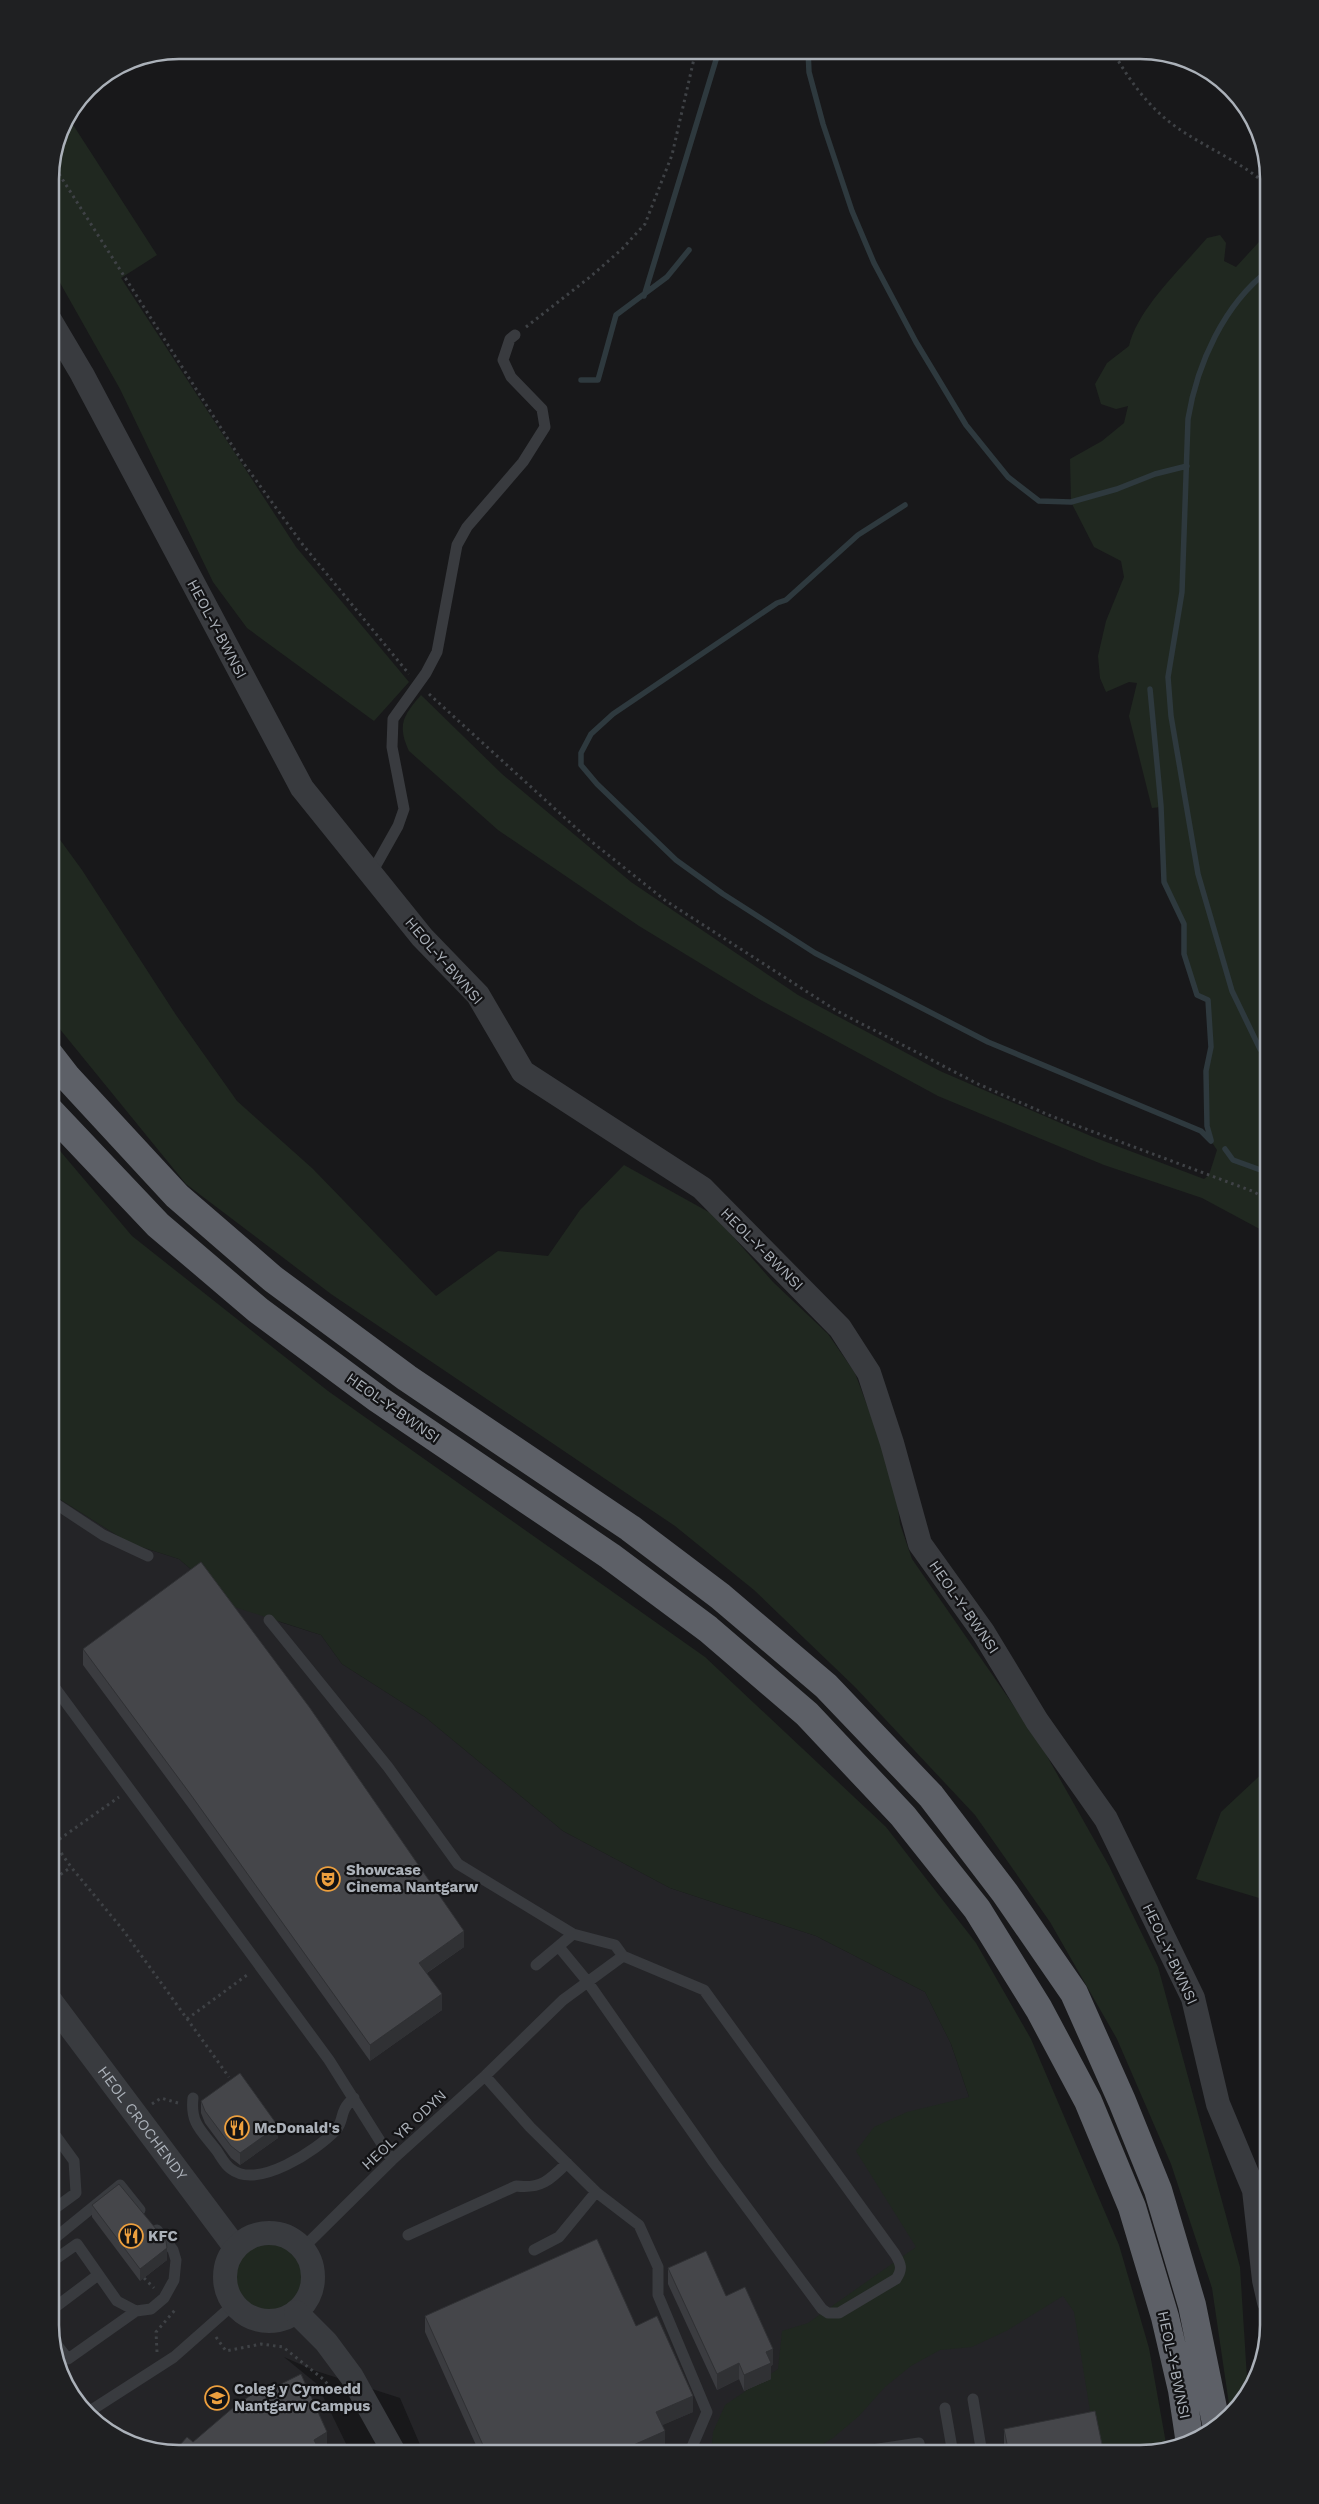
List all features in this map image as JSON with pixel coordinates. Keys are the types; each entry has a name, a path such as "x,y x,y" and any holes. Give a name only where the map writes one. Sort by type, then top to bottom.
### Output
{"highway":[{"name":"HEOL-Y-BWNSI","path":"59,1067 177,1196 273,1278 408,1378 630,1528 720,1596 826,1686 931,1796 1005,1893 1074,1994 1122,2101 1158,2190 1192,2305 1215,2418"},
{"name":"HEOL-Y-BWNSI","path":"59,1120 158,1225 258,1310 378,1399 610,1556 708,1629 807,1714 903,1816 977,1909 1039,2009 1088,2101 1132,2207 1165,2317 1182,2390 1189,2435"}],"street":[{"name":"HEOL-Y-BWNSI","path":"59,335 82,374 302,788 422,937 478,995 523,1072 702,1188 840,1328 869,1373 892,1443 920,1544 983,1632 1037,1721 1106,1819 1193,1998 1218,2104 1254,2190 1260,2244"},
{"name":"HEOL CROCHENDY","path":"59,2012 235,2247"},
{"path":"262,2233 277,2233 292,2238 304,2248 311,2262 314,2275 309,2296 296,2312 284,2319 257,2320 244,2314 234,2304 226,2291 224,2276 227,2260 235,2247 247,2238 262,2233"},
{"path":"296,2312 326,2342 352,2377 390,2445"}],"lane":[{"path":"371,874 398,826 404,809 392,747 393,719 418,684 437,652 457,545 467,527 523,462 546,427 542,409 511,377 503,360 510,339 515,335"},
{"path":"59,1506 103,1535 148,1556"},
{"path":"269,1620 388,1767 458,1864 573,1934 615,1945 623,1956 704,1990 895,2254 900,2263 901,2272 896,2279 839,2313 828,2313 822,2309 714,2163 587,1981 559,1947"},
{"path":"59,1693 354,2098 392,2160"},
{"path":"536,1965 573,1934"},
{"name":"HEOL YR ODYN","path":"304,2248 392,2160 485,2076 526,2035 587,1981 623,1956"},
{"path":"485,2076 530,2127 596,2192 639,2225 658,2267 658,2294 707,2412 693,2445"},
{"path":"192,2102 192,2118 231,2170 252,2176 271,2171 309,2153 338,2128 345,2105 354,2098"},
{"path":"59,2140 74,2161 76,2193 59,2205"},
{"path":"408,2235 516,2186 532,2188 551,2179 567,2163"},
{"path":"59,2235 120,2185 173,2250 176,2260 174,2280 164,2298 150,2309 136,2312 68,2359 61,2351"},
{"path":"534,2250 559,2237 596,2192"},
{"path":"59,2257 77,2244 117,2301 136,2312"},
{"path":"59,2304 98,2275"},
{"path":"93,2409 174,2357 234,2304"},
{"path":"973,2399 981,2445"},
{"path":"945,2408 951,2445"},
{"path":"906,2445 919,2443 919,2445"}],"path":[{"path":"515,335 590,277 622,249 645,224 672,155 694,59"},
{"path":"1117,59 1130,81 1158,113 1185,132 1222,153 1260,180"},
{"path":"59,174 242,461 303,545 418,684 580,832 666,900 837,1011 976,1083 1260,1196"},
{"path":"59,1839 129,1790"},
{"path":"59,1850 123,1930 229,2077"},
{"path":"59,1876 71,1867"},
{"path":"187,2019 259,1967"},
{"path":"136,2116 161,2098 192,2102"},
{"path":"158,2367 156,2332 176,2309 164,2298"},
{"path":"208,2327 226,2351 261,2344 283,2347 323,2379 339,2397"}],"shaded area":[{"path":"72,124 157,255 121,278 296,547 409,682 374,721 247,628 213,582 120,389 59,281 59,171 63,148"},
{"path":"1220,235 1226,243 1224,261 1236,267 1260,241 1260,1229 1202,1198 1104,1165 938,1096 759,999 639,926 498,830 409,751 403,734 406,715 421,695 502,774 631,882 798,995 940,1071 1093,1137 1204,1179 1209,1175 1217,1150 1211,1141 1207,1126 1206,1071 1211,1047 1208,1000 1197,995 1184,954 1184,924 1164,882 1161,807 1152,808 1129,716 1137,683 1129,682 1106,692 1100,678 1098,656 1106,621 1124,577 1121,561 1094,547 1071,502 1070,459 1102,441 1124,423 1128,406 1116,409 1101,404 1095,384 1107,363 1129,346 1141,317 1173,276 1207,238"},
{"path":"59,838 82,870 176,1015 237,1101 313,1169 436,1296 498,1251 548,1256 580,1210 624,1165 714,1215 773,1282 828,1334 855,1373 894,1477 900,1524 912,1559 1039,1742 1109,1866 1158,1967 1240,2267 1247,2380 1229,2405 1212,2288 1171,2164 1117,2039 1050,1922 975,1815 855,1687 754,1590 675,1526 331,1294 186,1184 59,1028"},
{"path":"59,1150 132,1236 328,1391 705,1657 886,1827 976,1943 1031,2039 1119,2245 1149,2348 1166,2443 1148,2445 1096,2445 1074,2312 1063,2296 1008,2330 972,2347 940,2350 911,2366 885,2387 859,2416 822,2445 712,2445 713,2432 725,2405 778,2369 782,2331 808,2323 916,2247 856,2151 874,2127 907,2112 969,2097 951,2044 925,1992 816,1936 670,1888 563,1831 425,1717 342,1664 321,1635 219,1602 201,1578 179,1559 129,1543 59,1499"},
{"path":"59,1499 129,1543 179,1559 201,1578 280,1622 321,1635 342,1664 425,1717 563,1831 670,1888 816,1936 925,1992 951,2044 982,2135 1091,2324 1136,2445 420,2445 400,2398 313,2370 284,2357 317,2384 347,2445 171,2445 140,2439 112,2425 94,2410 84,2398 75,2385 65,2364 61,2349 59,2325"},
{"path":"1260,1775 1260,1898 1196,1879 1221,1812"},
{"path":"269,2233 286,2236 294,2240 306,2252 310,2260 313,2277 310,2294 306,2302 294,2314 286,2318 269,2321 252,2318 244,2314 232,2302 228,2294 225,2277 228,2260 232,2252 244,2240 252,2236"}],"building":[{"path":"201,1562 310,1708 464,1931 419,1963 442,1994 370,2045 191,1795 83,1649"},
{"path":"240,2073 278,2126 240,2153 231,2146 205,2111 201,2101"},
{"name":"KFC","path":"119,2184 166,2241 167,2248 140,2269 92,2205"},
{"path":"597,2239 636,2326 657,2316 693,2396 656,2412 665,2431 633,2445 483,2445 425,2316"},
{"path":"706,2251 726,2296 745,2287 773,2349 766,2352 771,2363 744,2375 739,2363 717,2374 668,2268"},
{"path":"301,2374 327,2432 314,2440 316,2445 180,2445 187,2437 193,2442 235,2406 266,2385 269,2390"},
{"path":"1095,2411 1102,2445 1007,2445 1004,2429"}],"waterway":[{"path":"644,296 716,59"},
{"path":"808,59 809,72 823,124 852,211 874,263 916,342 966,425 1008,477 1039,501 1071,502 1117,489 1155,474 1187,466"},
{"path":"581,380 598,380 616,315 667,277 689,250"},
{"path":"1260,278 1239,300 1215,337 1198,377 1192,398 1188,419 1182,592 1168,677 1171,716 1198,874 1232,991 1260,1049"},
{"path":"905,505 858,535 786,600 777,603 613,714 591,734 581,753 581,765 597,784 676,860 723,894 815,953 988,1042 1201,1131 1211,1141"},
{"path":"1150,689 1161,806 1164,882 1184,924 1184,954 1197,995 1208,1000 1211,1047 1206,1071 1207,1126 1211,1140"},
{"path":"1225,1149 1233,1160 1260,1170"}],"place":[{"name":"Showcase Cinema Nantgarw","path":"328,1879"},
{"name":"McDonald's","path":"237,2128"},
{"name":"KFC","path":"131,2236"},
{"name":"Coleg y Cymoedd Nantgarw Campus","path":"217,2398"}]}
